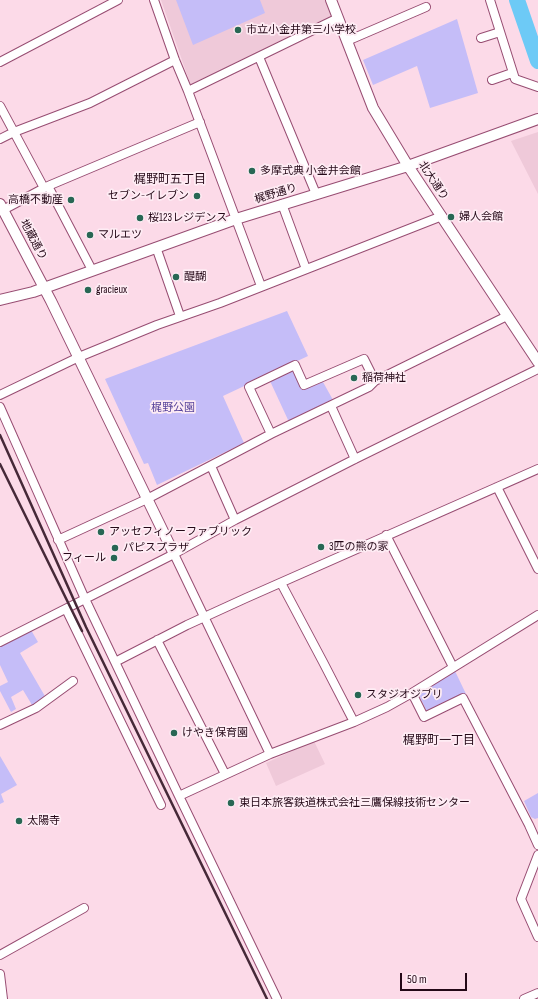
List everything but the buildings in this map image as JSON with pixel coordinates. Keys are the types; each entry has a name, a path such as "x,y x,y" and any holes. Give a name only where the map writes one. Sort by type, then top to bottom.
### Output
{"street":[{"path":"0,62 118,0"},
{"path":"154,0 175,60 200,122 261,286"},
{"name":"北大通り","path":"332,0 373,108 408,166 538,362"},
{"path":"490,0 515,79 538,87"},
{"path":"347,41 426,7"},
{"path":"188,91 338,18"},
{"path":"481,38 500,32"},
{"path":"259,57 316,194"},
{"path":"0,139 14,132 90,103 175,60"},
{"path":"492,80 512,73"},
{"path":"0,106 92,270"},
{"name":"梶野通り","path":"0,300 17,297 236,219 408,166 538,119"},
{"path":"2,207 200,122"},
{"path":"282,204 306,269"},
{"name":"地蔵通り","path":"2,207 45,287 174,554"},
{"path":"0,395 157,324 220,303 442,216"},
{"path":"156,247 180,316"},
{"path":"58,540 147,499 271,434 369,387 375,381 507,316"},
{"path":"271,434 248,387 295,366 304,385 364,359 375,381"},
{"path":"0,642 174,554 235,520 354,459 538,369"},
{"path":"331,406 354,459"},
{"path":"0,407 85,599 277,999"},
{"path":"211,466 235,520"},
{"path":"115,662 204,618 386,535 538,469"},
{"path":"497,487 538,569"},
{"path":"386,535 453,667"},
{"path":"174,554 270,754"},
{"path":"281,583 354,722"},
{"path":"66,609 161,805"},
{"path":"179,796 270,754 354,722 412,693 453,667 484,650 538,615"},
{"path":"157,640 225,774"},
{"path":"0,725 36,708 73,681"},
{"path":"412,693 424,717 463,698 538,845"},
{"path":"538,855 521,899 538,937"},
{"path":"0,955 84,908"},
{"path":"0,974 3,999"},
{"path":"524,999 538,993"}],"shaded area":[{"name":"市立小金井第三小学校","path":"161,0 326,0 333,16 191,86"},
{"path":"538,132 538,194 511,141"},
{"path":"314,741 325,764 276,786 266,763"}],"green space":[{"path":"176,0 260,0 265,13 193,45"},
{"path":"457,19 478,93 430,108 417,66 373,85 363,60"},
{"name":"梶野公園","path":"287,311 308,356 223,396 244,443 157,485 148,463 144,464 105,379"},
{"path":"294,370 303,390 323,382 333,400 289,422 270,381"},
{"path":"31,630 38,642 20,653 46,698 32,705 23,690 11,697 16,709 11,712 0,691 0,686 8,682 0,665 0,646"},
{"path":"455,671 466,694 427,712 418,693"},
{"path":"0,756 17,785 1,794 4,802 0,804"},
{"path":"538,793 538,818 535,819 531,817 524,801"}],"waterway":[{"path":"517,0 538,61"}],"railway":[{"path":"0,435 86,627 267,999"},
{"path":"0,464 82,631"}],"place":[{"name":"市立小金井第三小学校","path":"238,30"},
{"name":"多摩式典 小金井会館","path":"252,171"},
{"name":"セブン-イレブン","path":"197,196"},
{"name":"高橋不動産","path":"71,200"},
{"name":"婦人会館","path":"451,217"},
{"name":"桜123レジデンス","path":"140,218"},
{"name":"マルエツ","path":"90,235"},
{"name":"醍醐","path":"176,277"},
{"name":"gracieux","path":"88,290"},
{"name":"稲荷神社","path":"354,378"},
{"name":"アッセフィノーファブリック","path":"101,532"},
{"name":"3匹の熊の家","path":"321,547"},
{"name":"パピスプラザ","path":"115,548"},
{"name":"フィール","path":"114,558"},
{"name":"スタジオジブリ","path":"358,695"},
{"name":"けやき保育園","path":"174,733"},
{"name":"東日本旅客鉄道株式会社三鷹保線技術センター","path":"231,803"},
{"name":"太陽寺","path":"19,821"}],"district":[{"name":"梶野町五丁目","path":"170,180"},
{"name":"梶野町一丁目","path":"439,741"}]}
